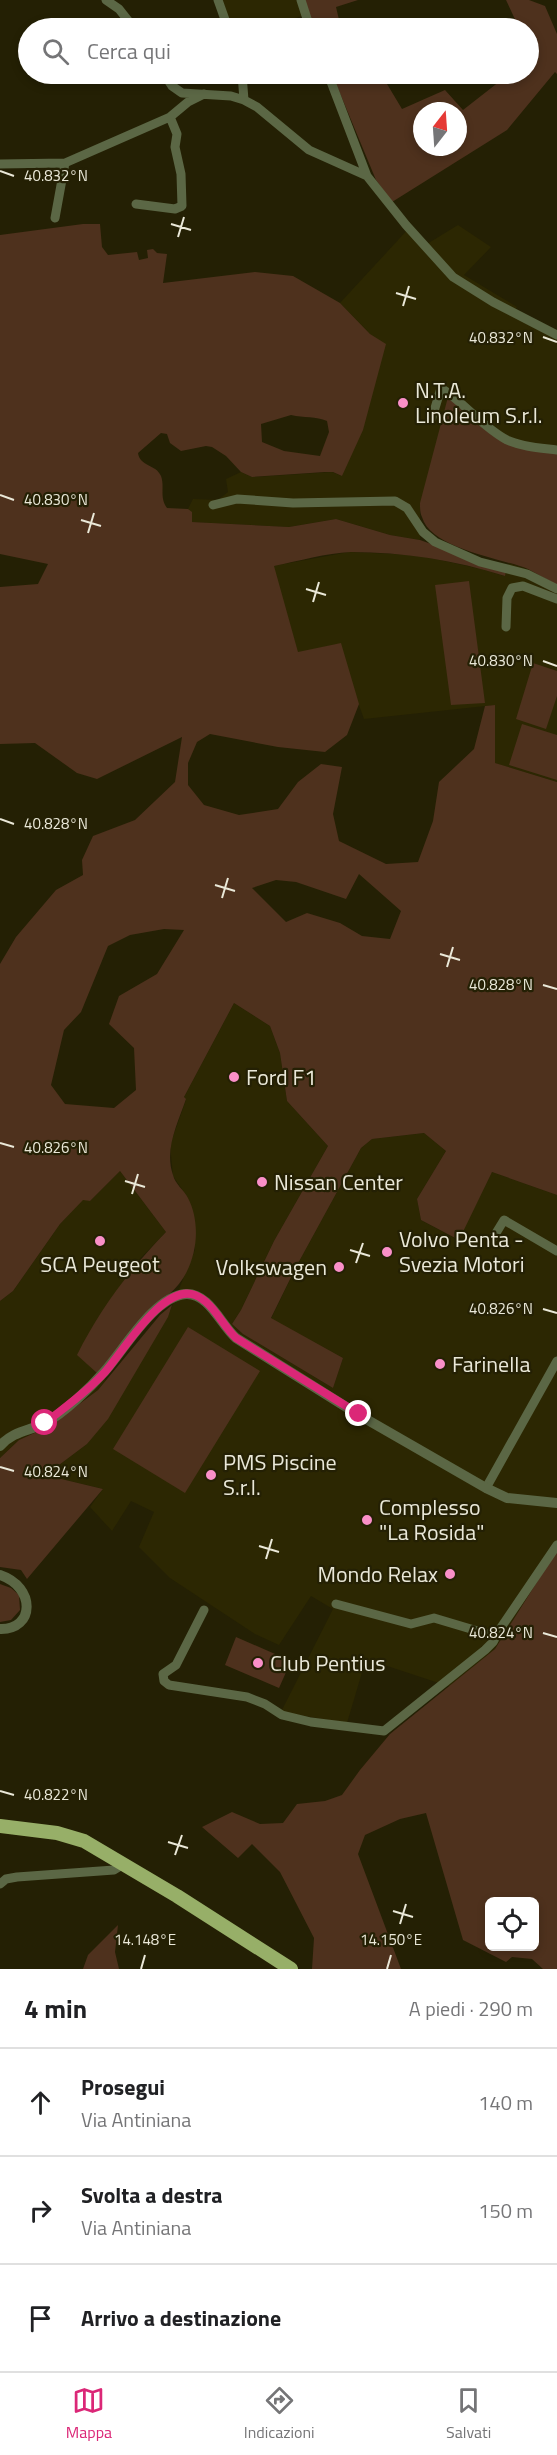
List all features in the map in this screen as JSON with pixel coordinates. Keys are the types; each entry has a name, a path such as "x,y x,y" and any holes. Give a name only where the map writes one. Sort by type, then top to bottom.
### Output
{"main road":[{"path":"0,1826 57,1833 84,1841 291,1969"}],"street":[{"path":"106,0 119,9 126,18"},
{"path":"218,0 224,18"},
{"path":"301,0 307,18"},
{"path":"172,84 177,91 244,100 257,107 309,150 367,176"},
{"path":"244,100 245,84"},
{"path":"332,84 367,176 406,225 453,277 493,302 557,335"},
{"path":"0,164 65,163 170,117 188,102 204,94"},
{"path":"135,204 175,209 182,206 181,174 175,147 177,134 170,117"},
{"path":"55,218 65,163"},
{"path":"432,418 441,388 454,396 491,430 508,440 557,450"},
{"path":"213,505 237,499 293,503 394,501 407,508 423,532 435,542 480,562 527,574 557,589"},
{"path":"506,627 507,598 512,588 523,586 557,598"},
{"path":"493,1238 504,1220 557,1251"},
{"path":"0,1446 15,1434 45,1423 71,1403 104,1372 155,1311 170,1298 187,1294 195,1295 210,1306 226,1329 236,1338 359,1414 486,1488 507,1498 557,1503"},
{"path":"486,1488 557,1360"},
{"path":"336,1604 411,1624 434,1618 485,1635 496,1634 557,1545"},
{"path":"0,1575 20,1586 27,1607 26,1613 18,1624 7,1629 0,1629"},
{"path":"204,1610 176,1665 163,1674 164,1681 169,1685 209,1689 247,1697 265,1704 282,1715 311,1722 384,1731 485,1650 493,1642 500,1629"},
{"path":"0,1884 17,1877 114,1870 124,1864"}],"shaded area":[{"path":"220,0 305,0 308,14 295,18 227,18"},
{"path":"305,0 358,0 336,7 339,18 311,18"},
{"path":"506,0 529,0 545,6 557,34 557,74 555,72 507,130 467,155 467,107 496,84 539,84 539,18 514,18"},
{"path":"336,84 387,84 402,109 413,104 413,156 465,156 392,202 376,180"},
{"path":"445,90 456,102 418,102"},
{"path":"83,224 100,224 102,247 108,255 137,252 139,260 148,258 147,250 153,249 157,253 167,254 163,283 255,272 293,276 340,303 370,334 386,344 363,430 342,476 333,472 325,472 252,477 241,472 226,456 212,447 181,451 170,443 167,434 161,433 138,453 142,461 159,472 163,500 167,508 188,509 192,512 192,522 289,527 336,519 390,535 420,540 506,571 505,576 448,561 370,552 332,554 274,566 298,652 341,643 359,704 347,735 325,752 278,747 210,734 197,742 188,763 188,785 204,805 239,815 278,809 298,782 321,764 342,767 333,814 339,841 386,864 418,862 433,821 439,782 474,749 485,706 495,705 495,763 557,782 557,1195 492,1172 459,1240 421,1220 417,1199 446,1151 424,1133 372,1139 361,1148 271,1318 343,1358 333,1388 243,1334 232,1324 274,1241 328,1146 287,1101 280,1053 270,1026 234,1003 184,1097 186,1099 171,1146 173,1175 193,1210 196,1237 190,1263 177,1286 97,1373 77,1355 117,1290 166,1232 120,1171 90,1201 83,1200 60,1224 13,1291 0,1301 0,964 16,937 56,890 83,875 82,860 93,836 135,820 175,782 182,737 97,779 77,773 35,743 0,744 0,587 38,584 48,564 0,554 0,235","holes":["291,415 327,421 329,432 320,456 284,451 262,442 261,424","359,874 401,911 390,939 362,936 340,923 307,913 286,922 252,888 276,880 296,882 346,899","164,929 184,930 157,974 119,996 109,1024 134,1048 136,1090 114,1108 65,1104 51,1085 64,1030 81,1012 108,946 130,935"]},
{"path":"458,225 491,247 464,275 517,307 512,316 557,339 557,454 420,503 420,540 390,535 336,519 289,527 191,522 188,509 193,499 218,500 228,492 226,479 241,472 252,477 332,472 342,476 370,334 340,303 411,226 427,244"},
{"path":"448,397 493,436 557,454 557,585 528,569 452,545 428,528 421,515 420,503"},
{"path":"349,552 417,555 504,576 509,563 528,569 557,585 557,782 494,763 495,705 364,719 337,644 298,653 273,566"},
{"path":"469,581 485,703 451,705 435,585"},
{"path":"533,663 557,671 557,696 546,729 516,719"},
{"path":"522,724 557,735 557,780 509,765"},
{"path":"234,1003 270,1026 280,1053 287,1101 328,1146 274,1241 232,1324 243,1334 333,1388 343,1358 271,1319 296,1267 361,1148 372,1139 424,1133 446,1151 417,1199 421,1220 458,1240 492,1172 557,1195 557,1550 495,1649 451,1687 366,1659 347,1723 281,1712 333,1609 311,1596 279,1645 255,1634 170,1578 139,1547 154,1512 131,1501 112,1531 90,1507 103,1489 53,1477 59,1465 87,1444 168,1316 195,1250 188,1198 173,1176 170,1145 186,1100 184,1097"},
{"path":"120,1171 166,1232 133,1266 78,1355 106,1380 98,1390 50,1426 19,1440 0,1458 0,1301 13,1291 60,1224 83,1199 90,1201"},
{"path":"172,1305 168,1317 108,1419 87,1444 59,1465 53,1477 103,1489 27,1579 21,1570 0,1567 0,1458 19,1440 50,1426 98,1390 160,1315"},
{"path":"188,1327 260,1371 185,1493 113,1449"},
{"path":"557,1550 557,1969 543,1969 532,1959 512,1957 506,1962 463,1940 426,1813 400,1819 365,1835 358,1854 401,1969 312,1969 314,1938 280,1872 252,1844 238,1858 202,1827 232,1812 260,1824 283,1823 297,1804 325,1801 342,1795 390,1734 495,1649"},
{"path":"0,1584 11,1588 19,1595 20,1610 11,1620 0,1622"},
{"name":"Club Pentius","path":"236,1637 291,1661 279,1688 225,1665"},
{"path":"118,1925 115,1952 119,1969 83,1969 88,1955"}],"place":[{"name":"N.T.A. Linoleum S.r.l.","path":"403,403"},
{"name":"Ford F1","path":"234,1077"},
{"name":"Nissan Center","path":"262,1182"},
{"name":"SCA Peugeot","path":"100,1241"},
{"name":"Volvo Penta - Svezia Motori","path":"387,1252"},
{"name":"Volkswagen","path":"339,1267"},
{"name":"Farinella","path":"440,1364"},
{"name":"PMS Piscine S.r.l.","path":"211,1475"},
{"name":"Complesso \"La Rosida\"","path":"367,1520"},
{"name":"Mondo Relax","path":"450,1574"},
{"name":"Club Pentius","path":"258,1663"}],"route":[{"path":"45,1423 71,1403 104,1372 155,1311 170,1298 187,1294 195,1295 210,1306 226,1329 236,1338 359,1414"}]}
